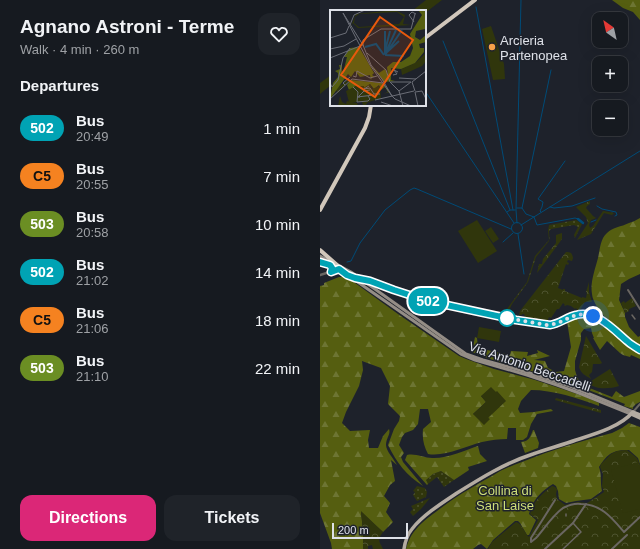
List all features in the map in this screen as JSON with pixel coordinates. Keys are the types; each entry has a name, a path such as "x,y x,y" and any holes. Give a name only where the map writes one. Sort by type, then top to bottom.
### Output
{"highway":[{"path":"426,37 474,0"},
{"path":"320,210 365,128 371,106"},
{"path":"320,250 339,267"}],"main road":[{"path":"320,256 339,267"},
{"path":"320,262 339,267"},
{"name":"Via Antonio Beccadelli","path":"339,267 351,272 471,356 570,386 632,413 640,418"},
{"name":"Via Antonio Beccadelli","path":"339,267 347,275 466,356 480,362 528,375 609,403"},
{"path":"404,549 408,534 416,524 443,502 483,477 517,459 604,431 632,413"},
{"name":"Via Antonio Beccadelli","path":"632,413 640,415"}],"street":[{"path":"330,265 332,268 331,272"},
{"path":"320,275 331,272 339,267"},
{"path":"351,272 394,290 434,302 516,320 544,325 555,324 576,315 590,315 616,330 628,342 640,350"},
{"path":"347,275 361,280 370,281"},
{"path":"628,290 640,309"},
{"path":"632,314 636,319"},
{"path":"632,413 640,404"},
{"path":"554,500 531,538 531,542 558,513 564,508 573,504 586,504 597,507 606,512 624,532 640,517"},
{"path":"545,549 574,522 586,504"},
{"path":"563,549 581,532 574,522"},
{"path":"612,549 627,535"}],"green space":[{"path":"426,0 442,0 426,12 426,10 413,10"},
{"path":"612,0 640,0 640,20 633,12 623,8"},
{"name":"Arcieria Partenopea","path":"491,26 504,64 505,79 493,80 482,29"},
{"path":"330,76 330,86 320,94 320,83"},
{"path":"590,201 590,204 586,208 596,218 591,220 589,225 590,228 603,211 614,213 612,215 604,213 591,234 577,240 588,223 586,217 576,207"},
{"path":"640,218 640,274 621,284 619,300 629,327 638,337 640,336 640,348 619,332 604,316 594,301 592,285 601,245 605,235 612,229"},
{"path":"477,220 497,251 478,263 458,231"},
{"path":"576,220 582,224 575,238 574,235 578,227 574,225 551,229 549,231 549,240 548,231 549,225"},
{"path":"491,227 499,239 493,243 485,231"},
{"path":"562,233 562,239 537,273 539,264 542,264 543,259 556,243 556,235"},
{"path":"549,240 536,257 528,282 512,304 506,316 503,315 527,282 535,256"},
{"path":"566,252 571,253 573,258 572,261 568,260 568,265 566,264 558,288 563,290 565,289 565,291 582,298 586,298 589,282 589,292 592,302 585,302 579,312 576,308 575,309 571,306 564,306 565,305 563,303 551,318 549,317 547,322 544,320 541,322 542,323 527,320 524,314 519,315 520,311"},
{"path":"344,275 459,356 494,369 535,380 583,396 599,403 599,406 583,400 548,391 531,390 521,401 518,409 520,413 551,409 553,411 537,414 531,424 527,437 523,440 516,440 516,428 508,428 507,439 482,442 448,453 435,455 428,454 423,439 423,429 431,422 428,409 420,409 418,424 413,430 405,433 399,445 404,453 401,457 403,462 423,486 402,468 388,445 400,416 388,404 390,386 381,368 362,361 363,370 359,386 342,423 350,431 370,430 368,440 369,448 378,448 383,436 389,429 386,447 397,465 391,460 395,481 390,485 384,496 390,503 386,512 393,522 383,532 361,512 363,549 332,549 320,513 320,286 339,277 343,277","holes":["497,391 488,418 489,419 473,414 486,402 481,396 496,393"]},
{"path":"632,298 636,306 629,309 629,311 625,313 621,303 624,301 625,303"},
{"path":"585,316 607,328 640,354 640,359 631,355 630,357 623,355 607,341 600,350 593,338 591,328 584,329 581,333 581,340 575,361 577,377 582,385 612,397 616,391 624,397 640,391 640,402 633,407 633,409 624,406 625,404 571,383 502,363 472,352 475,337 477,338 478,348 510,355 511,351 528,352 527,356 538,353 537,350 550,356 534,360 545,361 548,368 556,372 564,371 571,347 567,321"},
{"path":"479,327 501,331 499,342 477,338"},
{"path":"586,336 602,363 593,364 592,372 589,375 591,379 582,373 579,367"},
{"path":"610,369 619,386 603,388 595,387 588,383"},
{"path":"491,387 506,401 488,418 490,419 484,425 473,414 486,402 481,396"},
{"path":"556,398 601,410 601,413 555,400"},
{"name":"Collina di San Laise","path":"629,423 640,427 640,464 638,458 629,450 619,451 608,455 599,467 602,491 591,499 566,503 559,499 556,486 553,484 541,493 530,509 529,514 536,520 529,535 527,535 518,521 515,521 493,540 487,549 481,544 473,549 406,549 411,536 424,521 454,499 500,471 555,450 612,433"},
{"path":"533,430 539,443 538,448 525,453 521,442 528,440"},
{"path":"478,446 480,454 487,461 468,467 469,470 454,480 441,471 433,474 426,480 427,485 405,460 407,455 438,458 456,454"},
{"path":"627,450 637,458 640,465 640,549 488,549 492,542 516,522 529,537 538,520 530,514 532,509 538,498 552,486 557,489 557,499 565,505 578,502 587,503 604,492 602,486 603,474 600,467 601,464 611,454 617,451"},
{"path":"638,462 640,470 640,509 623,513 611,470"},
{"path":"441,471 454,480 444,487 437,477 428,484 426,480 433,474"},
{"path":"417,486 425,488 427,492 426,497 417,501 413,495 415,492 413,491"},
{"path":"430,498 413,516 410,512 413,509 411,506"},
{"path":"361,511 383,532 379,540 383,549 373,549 372,545 368,546 368,549 363,549"}],"waterway":[{"path":"517,223 516,210 521,0"},
{"path":"476,7 513,210"},
{"path":"443,41 510,210"},
{"path":"522,208 551,70"},
{"path":"426,92 514,223"},
{"path":"521,225 640,151"},
{"path":"541,212 543,202 538,199 565,161"},
{"path":"347,262 351,261 360,243 385,210 414,188 511,229"},
{"path":"550,207 572,206 595,198"},
{"path":"597,206 602,209 616,212 617,215 615,216"},
{"path":"517,208 522,208 526,214 534,217 537,225 575,218 578,219"},
{"path":"507,212 510,210 515,210"},
{"path":"578,219 583,223"},
{"path":"591,222 596,220"},
{"path":"517,222 521,224 523,228 521,232 517,234 513,232 511,228 513,224 517,222"},
{"path":"503,242 513,233"},
{"path":"518,234 524,274"}],"bus line":[{"name":"502","path":"320,262 330,265 332,268 331,272 339,269 347,275 355,278 370,281 421,299 516,320 550,325 576,315 590,315 598,318 616,330 628,342 640,350"}],"place":[{"name":"Arcieria Partenopea","path":"492,47"}],"route":[{"path":"507,318 502,317 552,325 580,314 593,316"}]}
